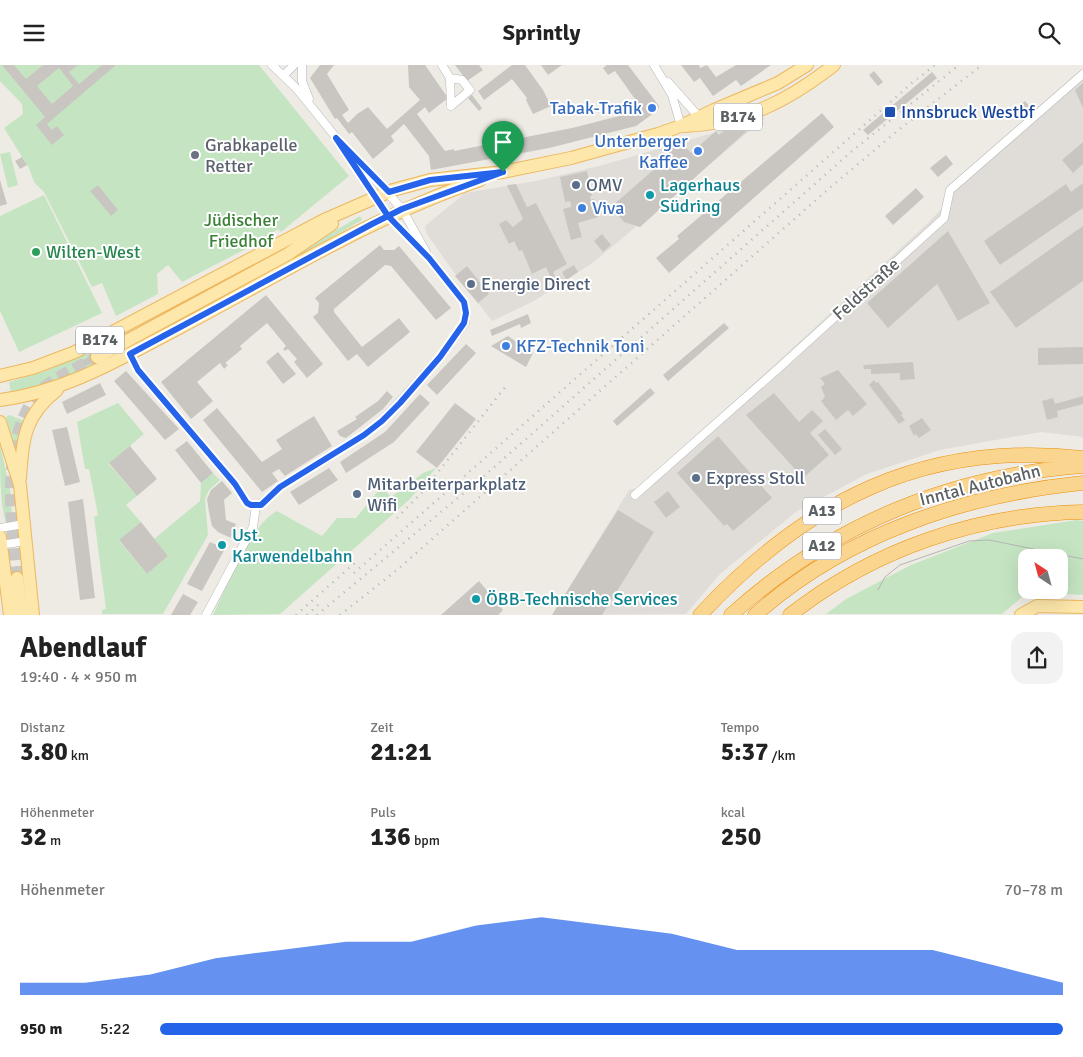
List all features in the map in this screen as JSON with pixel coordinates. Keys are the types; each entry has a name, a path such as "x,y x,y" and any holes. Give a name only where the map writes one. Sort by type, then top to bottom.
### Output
{"highway":[{"name":"A13","path":"700,615 747,567 786,535 827,508 871,486 919,470 973,458 1041,455 1083,458"},
{"name":"Inntal Autobahn","path":"731,615 786,569 819,547 885,513 925,497 1020,474 1083,466"},
{"name":"Inntal Autobahn","path":"755,615 796,582 828,562 862,543 932,513 1012,492 1083,483"},
{"path":"790,615 826,589 885,556 930,538 1004,519 1083,512"}],"main road":[{"name":"B174","path":"0,376 32,368 75,352 324,220 389,192 430,180 503,172 580,156 681,126 778,83 807,65"},
{"name":"B174","path":"681,126 714,125 776,103 802,90 834,65"},
{"path":"776,103 770,93 778,83"},
{"name":"B174","path":"0,400 61,387 130,354 402,209 503,172"},
{"path":"97,357 288,255 353,209"},
{"path":"33,615 20,485 23,445 30,420 36,409 61,387"},
{"path":"0,423 20,485"},
{"path":"0,542 10,615"},
{"path":"17,578 21,615"},
{"path":"1021,615 1037,606 1083,607"}],"street":[{"path":"130,354 138,370 235,484 247,503 256,506 265,501 280,487 364,435 382,421 457,336 464,323 466,313 464,302 429,258 388,216 336,138 284,75 272,65"},
{"path":"284,75 294,65"},
{"path":"302,65 302,81 312,108"},
{"path":"442,65 450,78"},
{"path":"654,65 699,117"},
{"name":"Feldstraße","path":"635,495 782,366 944,218 950,190 1083,74"},
{"path":"663,77 672,95 681,126"},
{"path":"336,138 389,192 415,228 429,258"},
{"path":"206,615 253,527 256,506"},
{"path":"0,528 24,524"},
{"path":"0,542 26,541"}],"shaded area":[{"path":"1083,74 1083,437 1041,432 940,450 867,474 797,511 720,574 686,614 552,615 629,490 642,487 927,224 948,202 948,196"},
{"path":"765,118 594,262 534,301 492,321 427,234 425,226 465,193 541,180 599,166"}],"green space":[{"name":"Jüdischer Friedhof","path":"0,65 259,65 349,176 281,232 278,229 261,241 182,282 168,265 157,274 158,294 116,316 102,283 92,287 44,192 34,182 29,168 4,128 23,114 22,104 0,81"},
{"path":"10,152 18,185 8,188 0,154"},
{"name":"Wilten-West","path":"44,195 102,313 19,352 0,311 0,216"},
{"path":"360,216 362,220 274,271 272,268"},
{"path":"92,351 99,363 48,385 11,393 9,382 43,372"},
{"path":"118,403 144,434 109,464 137,496 126,505 141,522 119,541 147,574 168,556 154,539 200,501 201,483 213,473 220,480 209,490 205,499 208,535 163,614 102,614 102,610 106,609 94,517 98,515 89,469 85,469 77,422"},
{"path":"9,415 25,421 18,445 14,444 6,417"},
{"path":"0,445 11,494 12,518 7,523 2,499"},
{"path":"436,468 410,499 280,614 213,615 249,542 267,518 277,511 322,536 337,518 356,518 378,491 385,490 391,497 423,473"},
{"path":"1077,520 1083,521 1083,595 1068,594 1068,549 1018,549 1018,599 1020,599 1002,614 826,614 846,599 911,565 993,533"}],"building":[{"path":"2,65 14,65 26,79 43,65 78,65 69,72 79,84 102,65 116,65 47,124 52,130 57,126 64,135 52,145 36,125 45,117","holes":["59,68 73,86 52,104 37,86"]},
{"path":"320,65 334,65 327,74 349,110 342,115 348,123 368,107 387,129 420,100 409,87 408,65 425,65 448,98 429,113 425,107 417,114 445,151 454,149 454,151 572,128 631,113 640,106 615,71 608,75 603,68 607,65 628,65 659,106 658,110 636,126 549,148 431,170 429,156 404,124 391,136 394,141 373,159 352,132 349,134 337,118 335,119 310,78"},
{"path":"455,65 479,65 483,70 467,81"},
{"path":"512,65 525,65 543,90 551,106 533,114 526,100 527,98 512,79 484,100 478,91"},
{"path":"541,65 562,65 548,75"},
{"path":"681,65 699,65 700,68 707,65 716,77 736,65 771,65 741,86 736,80 713,96 700,78 694,82"},
{"path":"874,71 883,82 878,86 869,75"},
{"path":"932,72 937,78 868,135 863,130"},
{"path":"1083,83 1083,108 1075,90"},
{"path":"472,95 482,108 479,111 468,98"},
{"path":"1025,101 1030,107 1018,118 1013,112"},
{"path":"822,113 834,127 669,273 656,258 679,239 677,236"},
{"path":"743,121 750,128 640,227 624,222 611,207 667,158 666,144 680,141 691,153 716,131 719,135 732,124"},
{"path":"1083,142 1083,164 1073,173 1062,160"},
{"path":"946,155 953,164 938,177 930,168"},
{"path":"22,157 27,165 20,169 15,161"},
{"path":"587,171 592,196 590,196 591,200 594,199 598,217 578,223 582,237 571,240 563,209 571,207 571,205 570,201 565,202 560,177"},
{"path":"0,180 7,204 0,206"},
{"path":"1083,183 1083,208 1000,265 984,241 1066,184 1071,192"},
{"path":"516,184 527,207 536,203 567,264 553,272 556,279 561,276 563,282 555,287 546,267 532,274 522,250 519,251 514,241 509,244 499,224 506,220 513,227 523,219 507,185"},
{"path":"98,185 118,210 111,216 90,191"},
{"path":"916,188 924,197 893,225 885,216"},
{"path":"1083,226 1083,281 1016,328 990,292"},
{"path":"948,231 990,303 958,321 937,284 888,328 867,303"},
{"path":"602,234 611,245 603,252 594,241"},
{"path":"380,245 384,250 394,250 399,246 451,308 436,320 391,266 385,265 334,309 334,312 362,347 399,318 410,332 368,367 357,354 348,361 313,317 318,313 319,303 315,298"},
{"path":"574,265 578,272 566,280 562,272"},
{"path":"467,266 489,294 478,303 455,276"},
{"path":"266,295 323,364 307,378 294,362 297,359 288,349 285,351 283,349 286,346 267,323 240,346 242,349 225,363 228,365 224,369 220,363 197,382 213,401 191,419 161,382"},
{"path":"528,314 531,323 521,328 520,324 492,336 490,330"},
{"path":"724,323 729,328 668,381 663,375"},
{"path":"508,336 533,353 526,367 491,346"},
{"path":"466,344 476,353 437,395 427,385"},
{"path":"1083,347 1083,364 1038,365 1038,348"},
{"path":"278,352 296,374 283,384 266,362"},
{"path":"89,357 92,363 80,369 77,363"},
{"path":"913,362 915,379 900,380 900,373 871,374 871,369 864,369 863,365"},
{"path":"838,370 867,404 853,416 848,410 836,420 821,401 825,397 821,387 825,384 820,378"},
{"path":"126,371 179,429 165,440 114,381"},
{"path":"874,380 876,383 878,382 903,414 901,415 905,420 899,424 869,385"},
{"path":"100,383 106,395 67,414 62,402"},
{"path":"650,388 655,393 617,426 613,421"},
{"path":"387,391 393,397 383,409 346,438 340,436 337,431 357,419 355,417 378,401"},
{"path":"774,393 799,422 812,410 823,421 810,433 829,455 803,478 746,415"},
{"path":"420,394 430,403 394,442 346,473 340,462 385,432"},
{"path":"1083,396 1083,404 1057,411 1058,417 1047,420 1042,401 1053,398 1055,404"},
{"path":"455,403 476,419 437,468 416,452"},
{"path":"217,408 262,462 282,449 276,440 314,416 332,446 285,476 279,469 272,473 278,481 262,492 203,420"},
{"path":"922,418 931,430 919,438 916,434 914,436 909,426"},
{"path":"67,427 80,482 65,486 52,430"},
{"path":"825,429 842,449 835,455 818,435"},
{"path":"718,436 772,498 733,531 727,524 724,526 677,473"},
{"path":"187,441 213,473 201,483 175,450"},
{"path":"130,446 157,479 137,496 109,463"},
{"path":"329,468 338,480 299,505 290,492"},
{"path":"222,481 232,493 224,500 226,520 236,524 231,538 218,532 212,526 209,512 207,499 211,490"},
{"path":"668,491 680,507 666,518 654,502"},
{"path":"83,499 95,598 80,600 68,502"},
{"path":"618,510 654,532 602,615 552,615"},
{"path":"141,522 168,556 147,574 119,540"},
{"path":"219,541 227,545 202,591 187,584 210,542 217,545"},
{"name":"ÖBB-Technische Services","path":"479,581 503,610 498,615 441,615"},
{"path":"183,594 198,602 190,615 171,615"}],"tunnel":[{"path":"17,578 12,529 11,478 19,430 28,409 41,390 61,376 97,357"}],"tram line":[{"path":"878,590 885,577 900,565 969,541 989,540 1083,559"}],"railway":[{"path":"354,573 912,83 935,65"},
{"path":"317,615 483,477 851,152 959,65"},
{"path":"340,615 397,570 833,185 901,128 982,65"},
{"path":"397,518 424,490 506,386"},
{"path":"296,615 357,561"},
{"path":"307,615 320,603"}],"place":[{"name":"Tabak-Trafik","path":"652,108"},
{"name":"Innsbruck Westbf","path":"890,112"},
{"name":"Unterberger Kaffee","path":"698,151"},
{"name":"Grabkapelle Retter","path":"195,155"},
{"name":"OMV","path":"576,185"},
{"name":"Lagerhaus Südring","path":"650,195"},
{"name":"Viva","path":"582,208"},
{"name":"Wilten-West","path":"36,252"},
{"name":"Energie Direct","path":"471,284"},
{"name":"KFZ-Technik Toni","path":"506,346"},
{"name":"Express Stoll","path":"696,478"},
{"name":"Mitarbeiterparkplatz Wifi","path":"357,494"},
{"name":"Ust. Karwendelbahn","path":"222,545"},
{"name":"ÖBB-Technische Services","path":"476,599"}],"route":[{"path":"503,172 430,180 389,192 336,138 388,216 429,258 464,302 466,313 464,323 457,336 440,357 382,421 364,435 280,487 261,505 256,506 247,503 235,484 138,370 130,354 372,224 388,216 402,209 449,190 503,172"}]}
